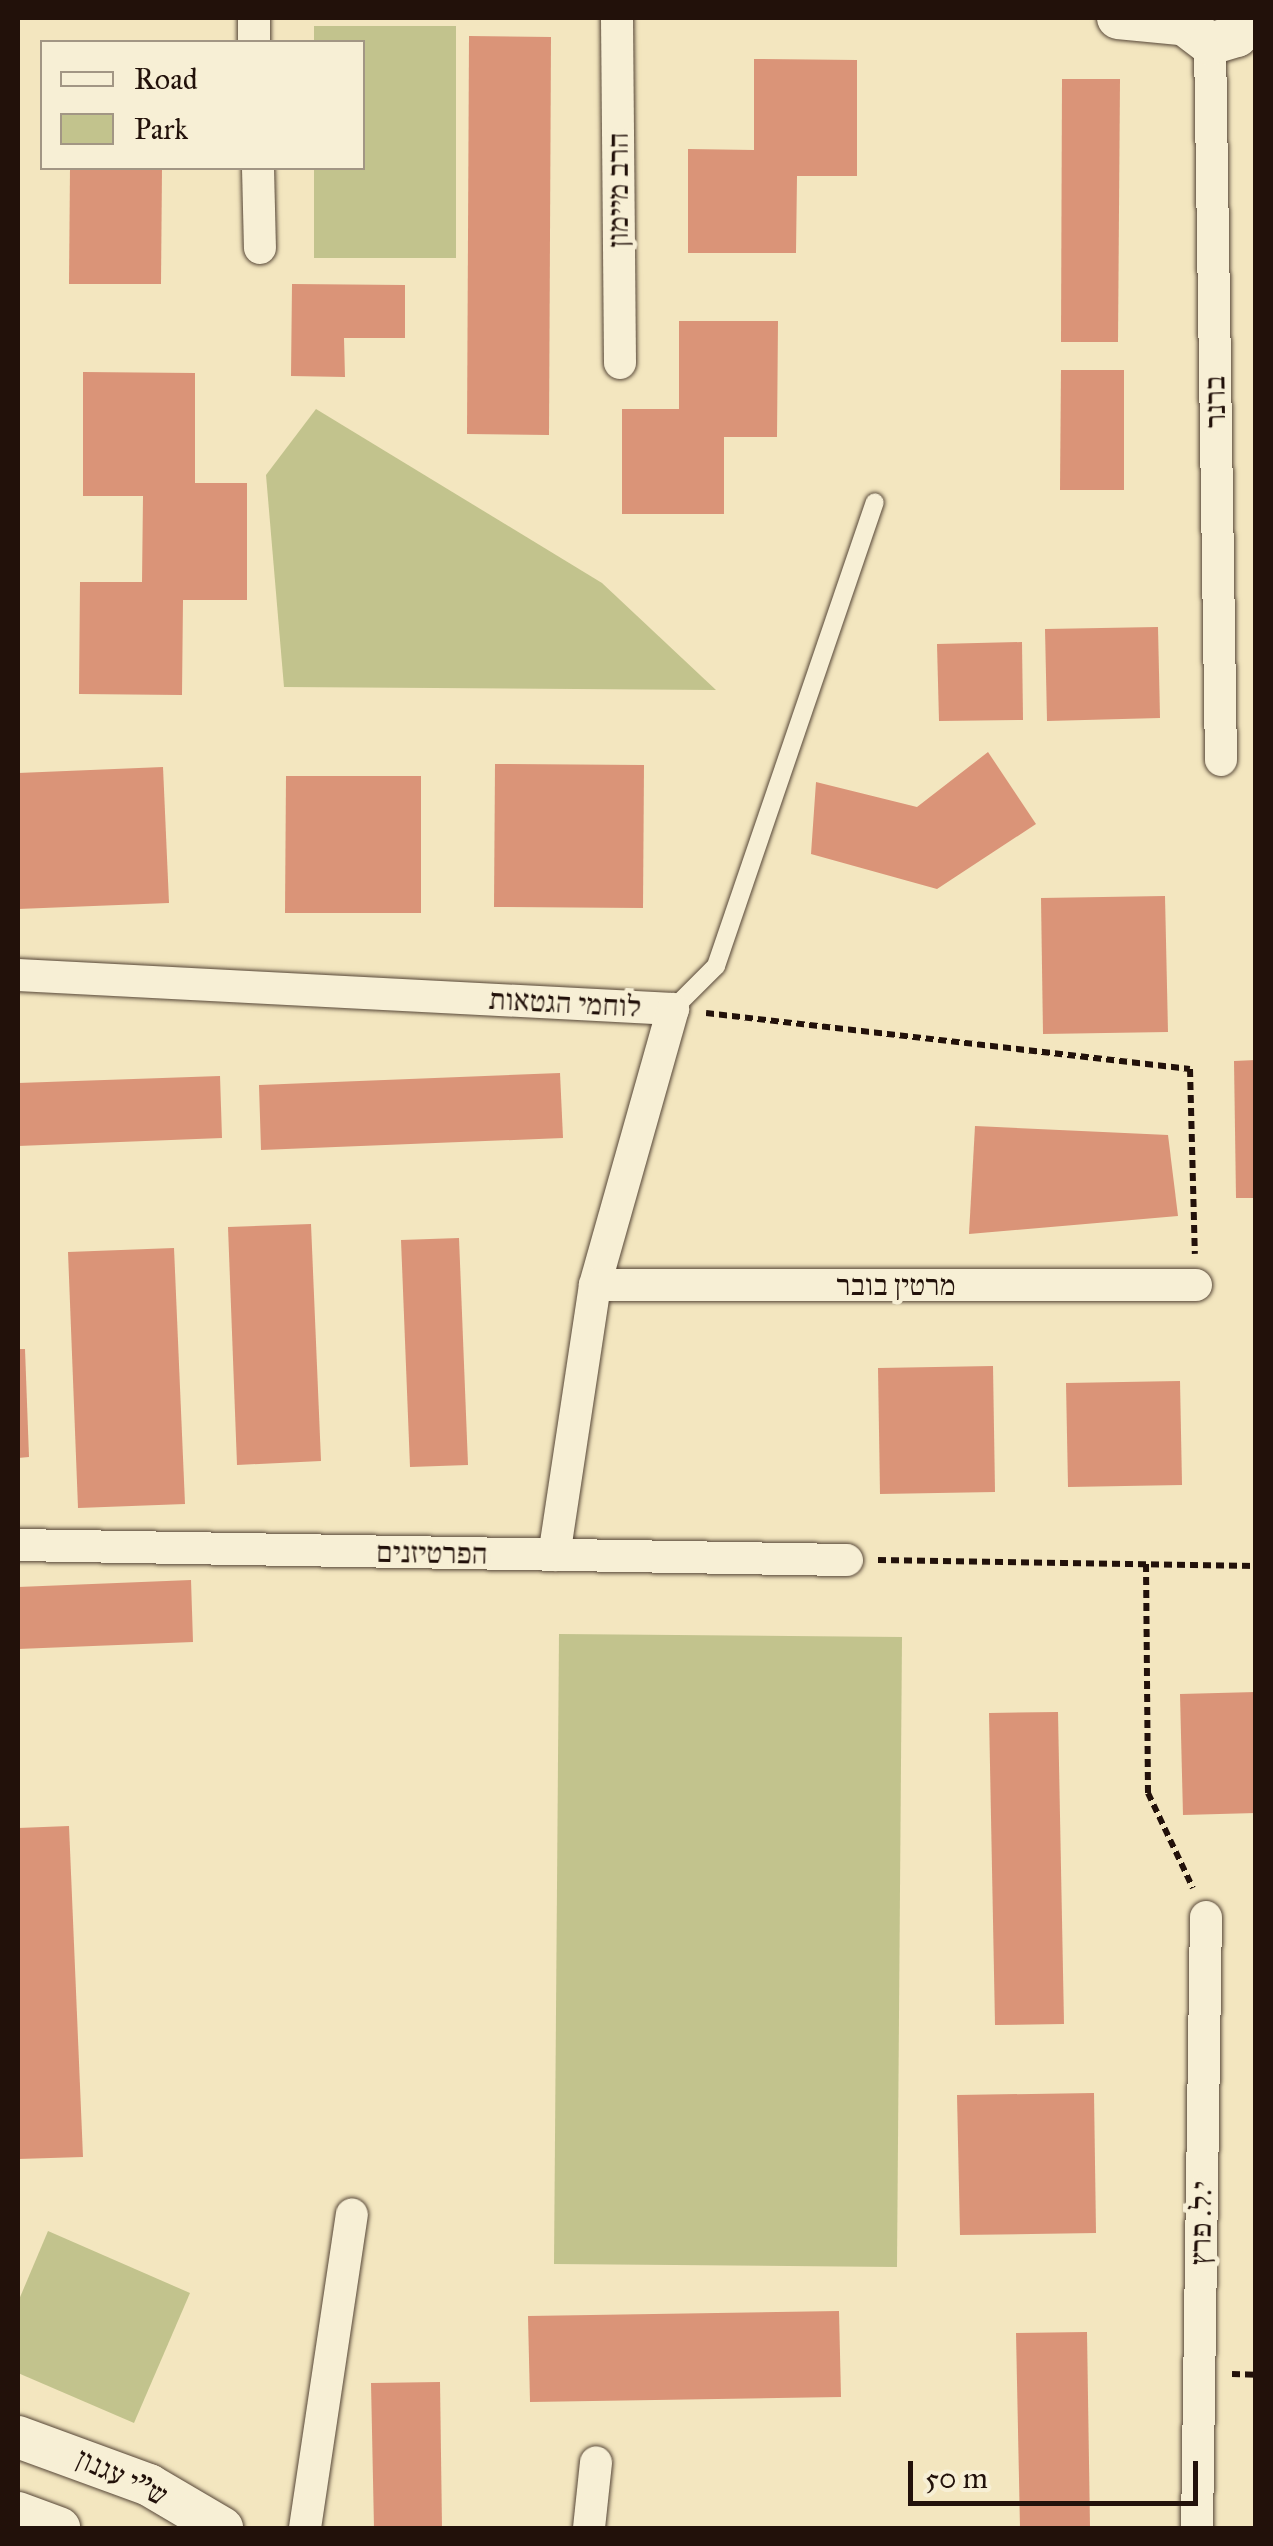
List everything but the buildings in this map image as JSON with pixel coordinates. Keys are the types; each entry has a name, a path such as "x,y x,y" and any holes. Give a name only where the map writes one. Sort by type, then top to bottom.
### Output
{"street":[{"name":"הרב מיימון","path":"617,18 620,363"},
{"path":"1118,18 1218,28"},
{"name":"ברנר","path":"1218,28 1221,760"},
{"path":"258,170 260,248"},
{"name":"לוחמי הגטאות","path":"18,975 673,1009 596,1284 554,1555"},
{"name":"מרטין בובר","path":"596,1284 1196,1285"},
{"name":"הפרטיזנים","path":"18,1546 847,1560"},
{"name":"י.ל. פרץ","path":"1196,2528 1206,1917"},
{"path":"305,2528 352,2214"},
{"name":"ש\"י עגנון","path":"18,2437 150,2484 222,2528"},
{"path":"589,2528 596,2462"},
{"path":"18,2512 59,2528"}],"lane":[{"path":"673,1009 716,966 875,502"}],"path":[{"path":"673,1009 1190,1069 1196,1285"},
{"path":"847,1560 1256,1566"},
{"path":"1146,1564 1148,1794 1206,1917"}],"green space":[{"path":"314,26 456,26 456,258 314,258 314,170 365,170 365,40 314,40"},
{"path":"316,409 602,583 716,690 284,687 266,475"},
{"path":"559,1634 902,1637 897,2267 554,2264"},
{"path":"48,2231 190,2293 134,2423 18,2373 18,2302"}]}
